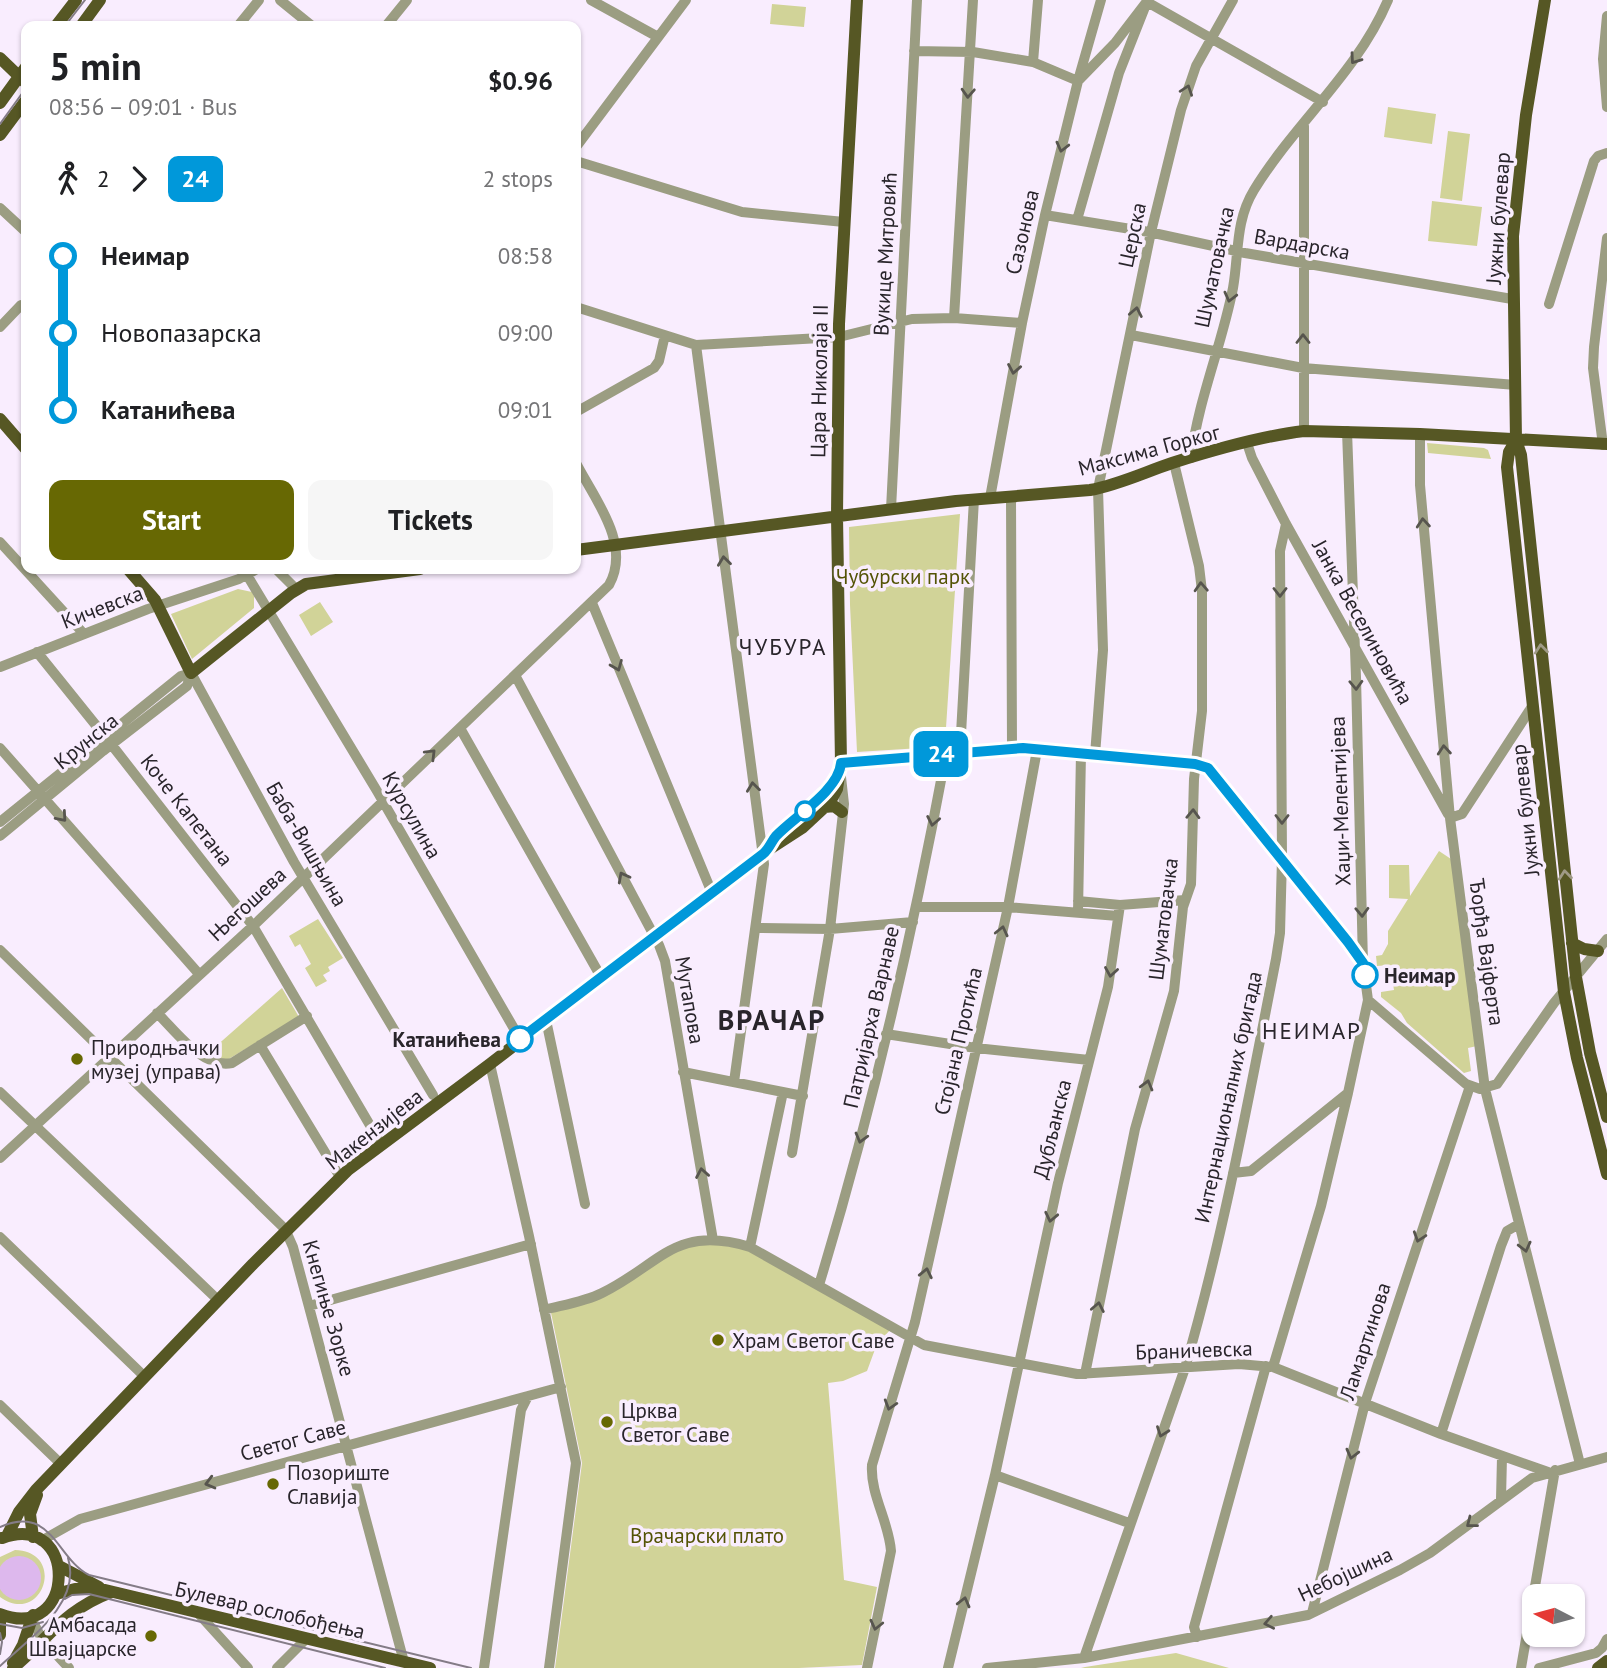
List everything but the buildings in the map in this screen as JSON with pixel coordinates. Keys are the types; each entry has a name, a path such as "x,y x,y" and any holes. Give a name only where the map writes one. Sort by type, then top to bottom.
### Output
{"main road":[{"path":"60,21 76,0"},
{"path":"85,21 100,0"},
{"name":"Цара Николаја II","path":"841,768 837,516 839,337 857,0"},
{"name":"Јужни булевар","path":"1545,0 1526,115 1511,257 1516,440 1521,455 1576,977 1590,1054 1607,1117"},
{"path":"0,58 21,77"},
{"path":"0,67 21,78"},
{"path":"0,103 21,81"},
{"path":"0,135 21,107"},
{"path":"0,419 21,443"},
{"name":"Максима Горког","path":"581,549 974,499 1098,489 1191,458 1304,431 1605,444"},
{"name":"Јужни булевар","path":"1516,440 1509,452 1507,467 1564,992 1577,1058 1607,1174"},
{"name":"Баба-Вишњина","path":"132,574 158,606 191,673"},
{"path":"296,589 306,584 382,574"},
{"name":"Крунска","path":"191,673 296,589"},
{"name":"Макензијева","path":"4,1538 19,1512 61,1464 340,1177 765,852 802,828 834,795 841,768"},
{"name":"Макензијева","path":"765,852 777,835 810,807 841,768"},
{"path":"825,807 834,806 842,812"},
{"path":"1572,943 1598,951"},
{"name":"Макензијева","path":"37,1539 30,1523 31,1508 44,1483"},
{"path":"4,1538 22,1535 37,1539 52,1552 59,1566 60,1582 48,1605 33,1618 11,1668"},
{"name":"Булевар ослобођења","path":"59,1566 107,1591"},
{"name":"Булевар ослобођења","path":"56,1594 75,1589 107,1591 430,1668"},
{"path":"11,1668 66,1616 107,1591"},
{"path":"0,1635 0,1614 33,1618"},
{"path":"1599,1668 1607,1663"}],"street":[{"path":"241,21 259,0"},
{"path":"280,0 306,21"},
{"path":"390,21 407,0"},
{"path":"591,0 658,37"},
{"path":"581,140 686,0"},
{"name":"Вукице Митровић","path":"891,509 917,0"},
{"path":"954,318 973,0"},
{"path":"1033,62 1038,0"},
{"name":"Сазонова","path":"990,498 1045,215 1101,0"},
{"name":"Церска","path":"1095,755 1103,650 1098,489 1151,232 1181,110 1196,66 1233,0"},
{"name":"Шуматовачка","path":"1191,458 1233,289 1240,224 1248,200 1363,47 1388,0"},
{"path":"914,51 971,52 1033,62 1078,81 1115,43 1147,1"},
{"path":"1147,1 1210,40 1323,102"},
{"path":"1077,220 1119,73 1147,1"},
{"path":"1607,16 1602,59 1607,107"},
{"path":"1304,126 1304,431"},
{"path":"1549,304 1594,161 1598,156 1607,153"},
{"path":"581,163 742,212 844,222"},
{"path":"0,208 21,227"},
{"name":"Вардарска","path":"1045,215 1151,232 1303,264 1512,299"},
{"path":"1605,444 1594,368 1594,347 1607,238"},
{"path":"0,327 21,305"},
{"path":"581,309 696,345 839,337 901,320 954,318 1022,323"},
{"path":"581,409 654,368 659,362 665,335"},
{"path":"1131,335 1303,368 1516,385"},
{"path":"1594,347 1607,344"},
{"path":"696,345 765,852 734,1082"},
{"name":"Хаџи-Мелентијева","path":"1196,1637 1194,1628 1269,1367 1321,1206 1368,1000 1363,963 1347,431"},
{"name":"Ђорђа Вајферта","path":"1420,434 1423,525 1450,818 1483,1076 1580,1464"},
{"name":"Јанка Веселиновића","path":"1247,443 1286,524 1450,818"},
{"name":"Шуматовачка","path":"1085,1374 1135,1129 1174,991 1185,900 1191,884 1195,764 1203,703 1201,579 1174,463"},
{"path":"581,472 614,535 616,545"},
{"path":"1011,496 1012,748"},
{"path":"960,752 974,499"},
{"name":"Интернационалних бригада","path":"1084,1658 1185,1368 1233,1173 1279,947 1282,858 1280,551 1286,524"},
{"path":"0,542 21,565"},
{"name":"Његошева","path":"0,1158 253,926 592,603 614,575 616,545"},
{"path":"29,574 84,634"},
{"name":"Кичевска","path":"0,667 247,574"},
{"name":"Курсулина","path":"253,574 270,610 520,1039"},
{"path":"281,574 296,589"},
{"path":"592,603 712,893"},
{"name":"Коче Капетана","path":"37,652 253,926 381,1144"},
{"name":"Крунска","path":"0,836 43,794 108,741 187,686 191,673"},
{"name":"Баба-Вишњина","path":"191,673 303,878 433,1095"},
{"name":"Мутапова","path":"515,675 656,937 665,961 713,1240"},
{"path":"1450,818 1462,814 1533,705"},
{"path":"460,728 601,977"},
{"path":"0,748 200,974"},
{"path":"792,1153 830,929 844,794 841,768 1012,748 1195,764 1212,771 1363,963"},
{"name":"Стојана Протића","path":"867,1668 891,1551 890,1537 873,1481 872,1465 910,1339 1007,907 1038,750"},
{"name":"Патријарха Варнаве","path":"819,1285 865,1122 917,907 946,754"},
{"path":"1078,907 1081,754"},
{"name":"Крунска","path":"0,822 43,794"},
{"path":"917,907 1078,907 1119,910 1185,900"},
{"name":"Дубљанска","path":"948,1668 995,1475 1058,1183 1108,987 1119,910"},
{"path":"756,928 830,929 913,922"},
{"path":"1368,1000 1470,1086 1485,1088 1500,1081 1564,992 1607,939"},
{"name":"Кнегиње Зорке","path":"0,950 286,1231 309,1306 404,1662"},
{"path":"157,1013 200,1055 214,1062 232,1063 307,1016"},
{"path":"546,1020 586,1204"},
{"path":"886,1034 976,1048 1089,1060"},
{"path":"260,1045 340,1177"},
{"path":"490,1064 531,1244 576,1469 549,1668"},
{"path":"683,1072 803,1096"},
{"path":"1470,1086 1480,1082 1483,1076 1490,1081 1500,1081"},
{"name":"Ламартинова","path":"1312,1613 1365,1403 1470,1086"},
{"path":"0,1092 218,1300"},
{"path":"750,1247 783,1092"},
{"path":"1233,1173 1251,1171 1348,1093"},
{"path":"1441,1434 1501,1246 1507,1231 1519,1224"},
{"path":"0,1237 145,1377"},
{"path":"544,1310 601,1294 674,1247 713,1240"},
{"name":"Браничевска","path":"713,1240 750,1247 910,1339 936,1349 1085,1374 1240,1364 1269,1367 1503,1457 1551,1471"},
{"path":"309,1306 531,1244"},
{"name":"Светог Саве","path":"37,1539 80,1519 561,1387"},
{"path":"484,1668 521,1410 528,1396"},
{"path":"508,1401 515,1403 521,1410"},
{"path":"0,1405 61,1464"},
{"path":"1501,1500 1503,1457"},
{"name":"Небојшина","path":"988,1668 1084,1658 1312,1613 1430,1553 1525,1482 1551,1471 1607,1457"},
{"path":"1521,1668 1551,1471"},
{"path":"995,1475 1129,1523"},
{"path":"197,1612 248,1668"},
{"path":"33,1618 42,1639 69,1668"},
{"path":"277,1668 307,1638"},
{"path":"1539,1668 1595,1653 1604,1644"}],"green space":[{"path":"772,4 806,7 804,27 770,24"},
{"path":"1388,107 1436,114 1432,144 1384,137"},
{"path":"1448,131 1470,134 1462,201 1440,198"},
{"path":"1432,201 1482,207 1477,246 1428,241"},
{"path":"1427,443 1484,448 1488,450 1491,459 1428,453"},
{"name":"Чубурски парк","path":"960,514 945,743 938,743 937,747 857,752 849,527"},
{"path":"238,589 252,592 254,608 192,659 171,614"},
{"path":"320,602 333,622 311,636 299,615"},
{"path":"1439,851 1451,859 1477,1046 1468,1048 1471,1071 1464,1073 1381,997 1381,992 1394,990 1390,965 1377,966 1376,956 1382,955 1388,944 1388,931 1408,899 1389,898 1389,865 1409,865 1410,896"},
{"path":"318,919 343,958 328,967 330,971 323,975 327,981 316,987 305,968 311,964 300,944 295,947 289,936"},
{"path":"282,988 299,1017 227,1060 206,1055"},
{"name":"Врачарски плато","path":"687,1243 738,1243 892,1328 877,1344 867,1371 843,1381 828,1383 844,1580 877,1587 862,1665 799,1668 555,1668 582,1463 550,1308 590,1298"},
{"path":"15,1550 31,1554 41,1562 45,1574 37,1596 28,1603 15,1604 0,1597 0,1557"},
{"path":"1176,1653 1229,1668 1081,1668 1085,1667"}],"shaded area":[{"path":"11,1558 27,1558 39,1570 39,1586 27,1598 11,1598 -1,1586 -1,1570"}],"tram line":[{"path":"69,21 85,0"},
{"path":"0,124 21,95"},
{"path":"0,1527 17,1522 31,1522 52,1536 68,1557 89,1575 471,1668"},
{"path":"0,1666 38,1632 60,1605 70,1574 68,1558"},
{"path":"65,1599 72,1595 89,1594 385,1668"},
{"path":"0,1624 22,1628 43,1622"},
{"path":"0,1633 0,1654"}],"bus line":[{"name":"24","path":"520,1039 768,850 777,835 810,807 841,773 841,763 1012,748 1195,764 1208,768 1348,942 1363,963 1365,975"}],"place":[{"name":"Неимар","path":"1365,975"},
{"name":"Катанићева","path":"520,1039"},
{"name":"Природњачки музеј (управа)","path":"77,1059"},
{"name":"Храм Светог Саве","path":"718,1340"},
{"name":"Црква Светог Саве","path":"607,1422"},
{"name":"Позориште Славија","path":"273,1484"},
{"name":"Амбасада Швајцарске","path":"151,1636"}],"district":[{"name":"ЧУБУРА","path":"783,646"},
{"name":"ВРАЧАР","path":"772,1019"},
{"name":"НЕИМАР","path":"1312,1030"}]}
